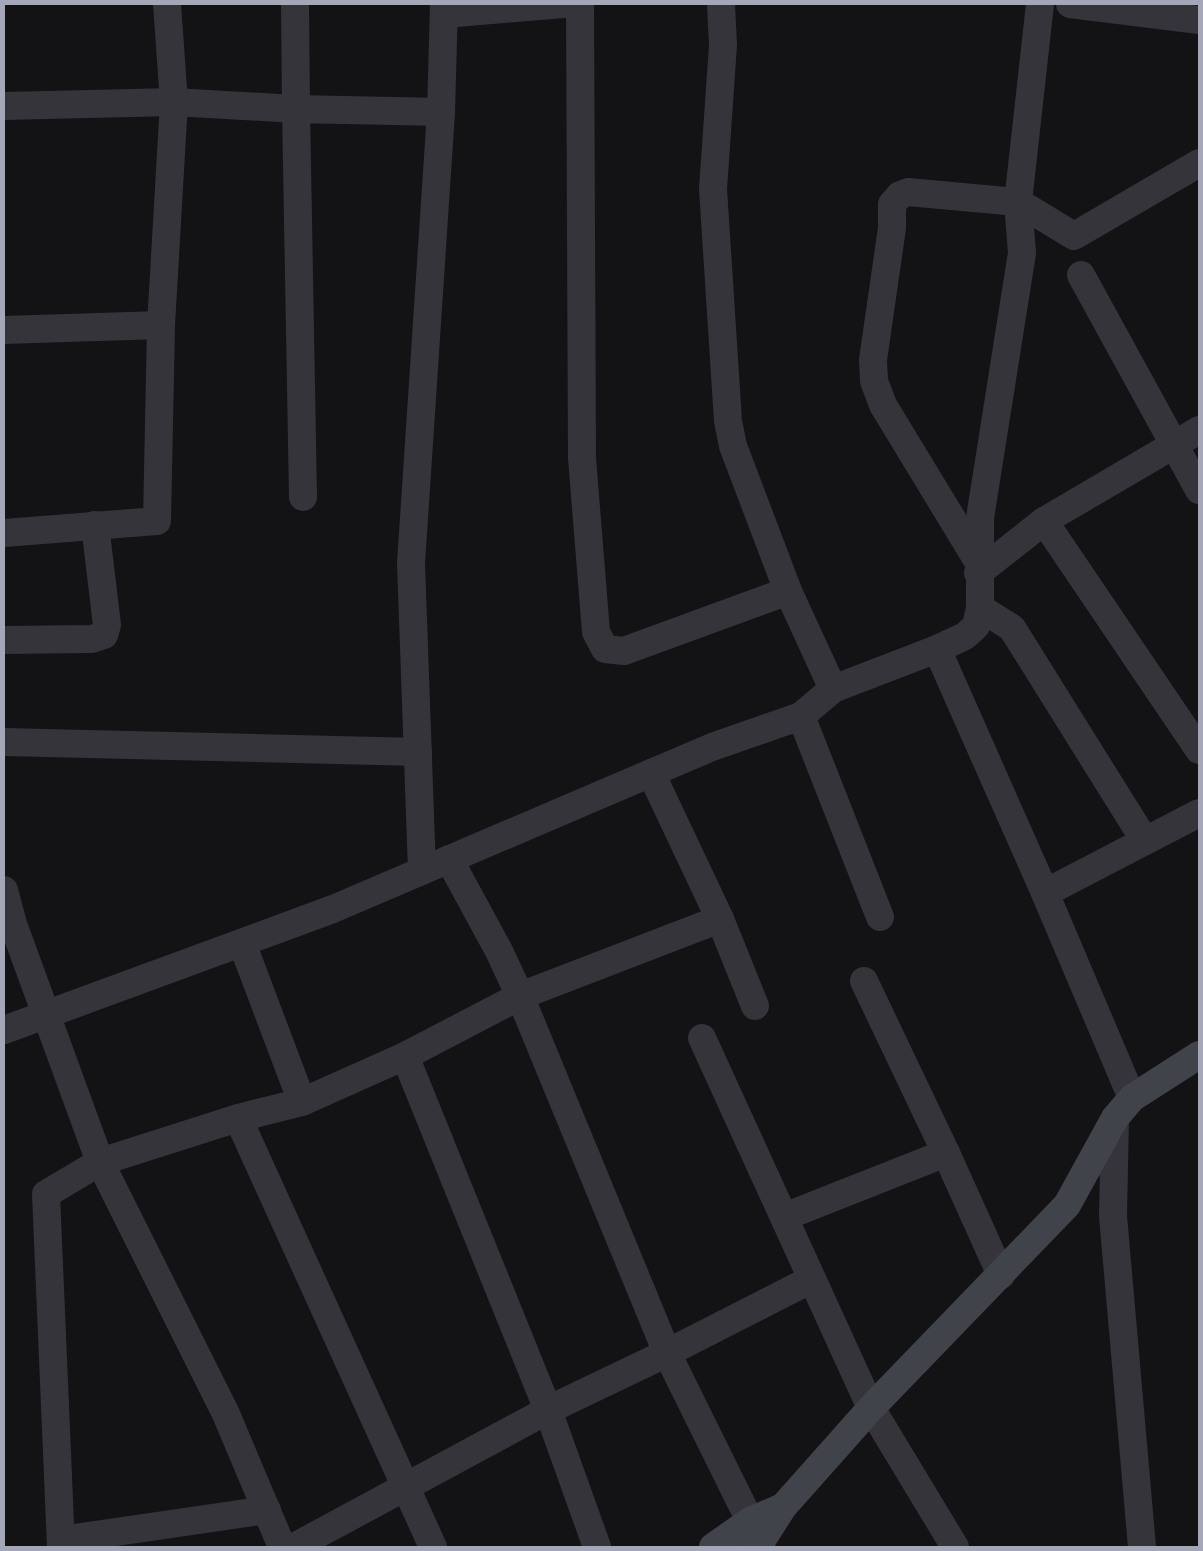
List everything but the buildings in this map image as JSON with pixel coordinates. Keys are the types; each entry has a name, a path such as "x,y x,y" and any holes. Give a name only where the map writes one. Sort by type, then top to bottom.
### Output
{"street":[{"path":"4,533 157,521 161,325 174,102 167,4"},
{"path":"295,4 303,497"},
{"path":"422,871 411,563 441,112 445,9 564,4"},
{"path":"580,4 582,458 596,632 599,641 605,649 624,651 788,591"},
{"path":"721,4 723,45 713,189 728,421 732,446 788,591 833,689"},
{"path":"4,1030 332,909 712,747 801,716 833,689 966,636 976,626 980,608 980,518 1022,253 1018,202 1040,4"},
{"path":"1070,4 1199,20"},
{"path":"4,106 174,102 296,109 441,112"},
{"path":"979,568 884,405 874,381 873,360 892,228 892,204 895,198 908,192 1018,202 1074,236 1199,163"},
{"path":"1081,275 1199,490"},
{"path":"4,330 161,325"},
{"path":"979,568 1044,521 1199,430"},
{"path":"1044,521 1199,750"},
{"path":"4,640 92,639 104,635 107,624 95,525"},
{"path":"980,608 1012,628 1146,841"},
{"path":"937,649 1045,893 1123,1108 1112,1216 1142,1547"},
{"path":"801,716 880,917"},
{"path":"4,742 418,752"},
{"path":"651,773 720,919 756,1006"},
{"path":"1045,893 1199,813"},
{"path":"449,859 499,951 520,996 667,1353 757,1539"},
{"path":"4,890 13,924 100,1162 226,1414 282,1547"},
{"path":"267,1510 61,1544 46,1194 100,1162 238,1118 302,1102 404,1056 520,996 720,919"},
{"path":"242,943 302,1102"},
{"path":"864,981 1001,1275"},
{"path":"702,1038 871,1408 955,1547"},
{"path":"713,1547 757,1539 871,1408 1067,1205 1123,1108 1199,1055"},
{"path":"404,1056 548,1410 597,1547"},
{"path":"238,1118 432,1547"},
{"path":"784,1217 946,1154"},
{"path":"294,1547 404,1485 548,1410 667,1353 812,1279"}]}
